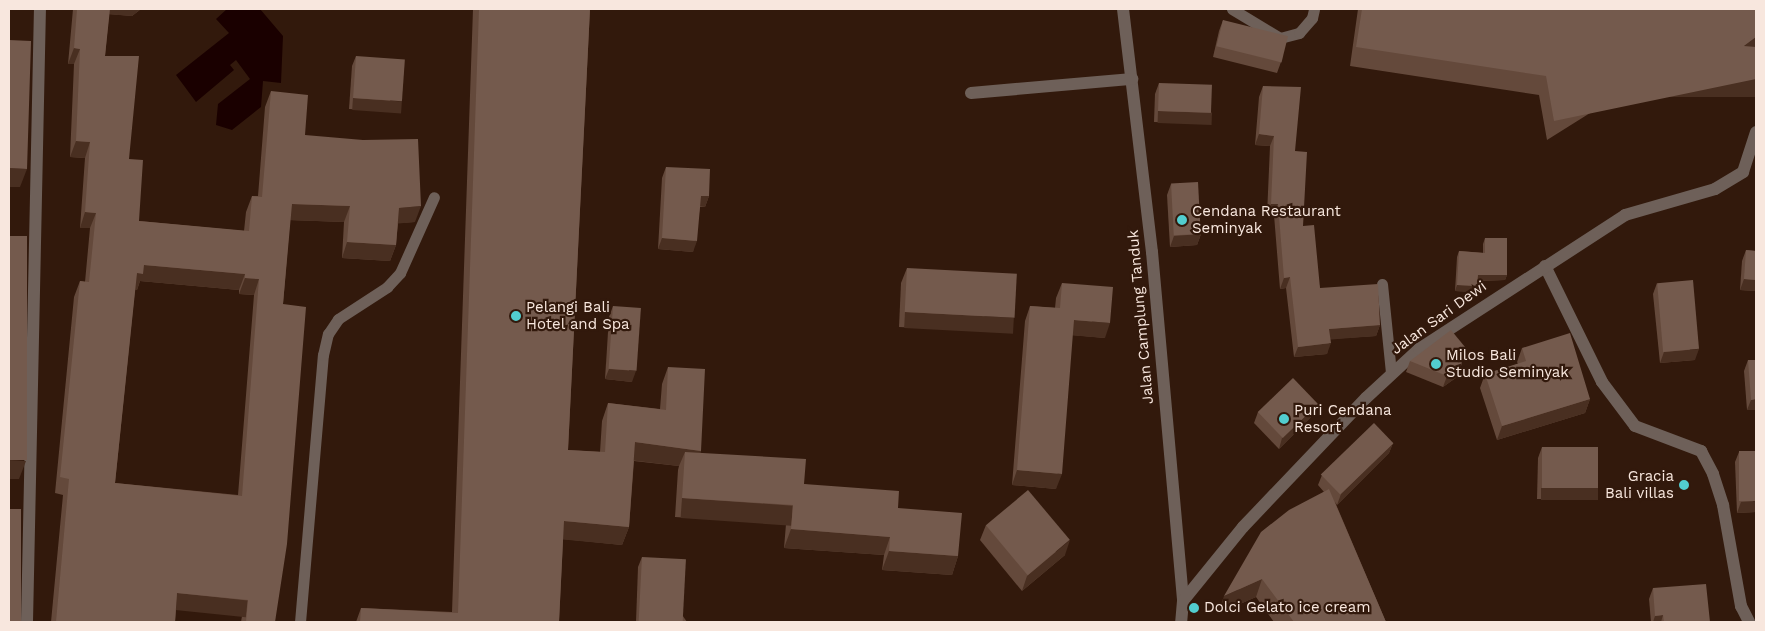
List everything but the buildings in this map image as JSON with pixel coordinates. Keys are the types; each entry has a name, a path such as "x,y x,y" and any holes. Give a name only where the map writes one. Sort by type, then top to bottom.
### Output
{"street":[{"path":"27,622 40,9"},
{"name":"Jalan Camplung Tanduk","path":"1123,9 1152,252 1183,601 1181,622"},
{"path":"971,93 1132,79"},
{"name":"Jalan Sari Dewi","path":"1183,601 1243,527 1391,373 1419,349 1625,215 1716,189 1743,172 1756,132"},
{"path":"1545,266 1602,382 1635,426 1701,451 1713,474 1723,505 1741,606 1748,622"}],"lane":[{"path":"1232,9 1280,38 1299,33 1312,18 1314,9"},
{"path":"300,622 323,355 328,334 338,319 387,287 400,273 434,197"},
{"path":"1382,284 1391,373"}],"shaded area":[{"path":"227,9 260,9 283,36 281,83 263,81 261,107 232,130 216,125 218,104 250,79 236,60 230,65 234,70 196,102 176,75 229,33 216,19"}],"place":[{"name":"Cendana Restaurant Seminyak","path":"1182,220"},
{"name":"Pelangi Bali Hotel and Spa","path":"516,316"},
{"name":"Milos Bali Studio Seminyak","path":"1436,364"},
{"name":"Puri Cendana Resort","path":"1284,419"},
{"name":"Gracia Bali villas","path":"1684,485"},
{"name":"Dolci Gelato ice cream","path":"1194,608"}]}
